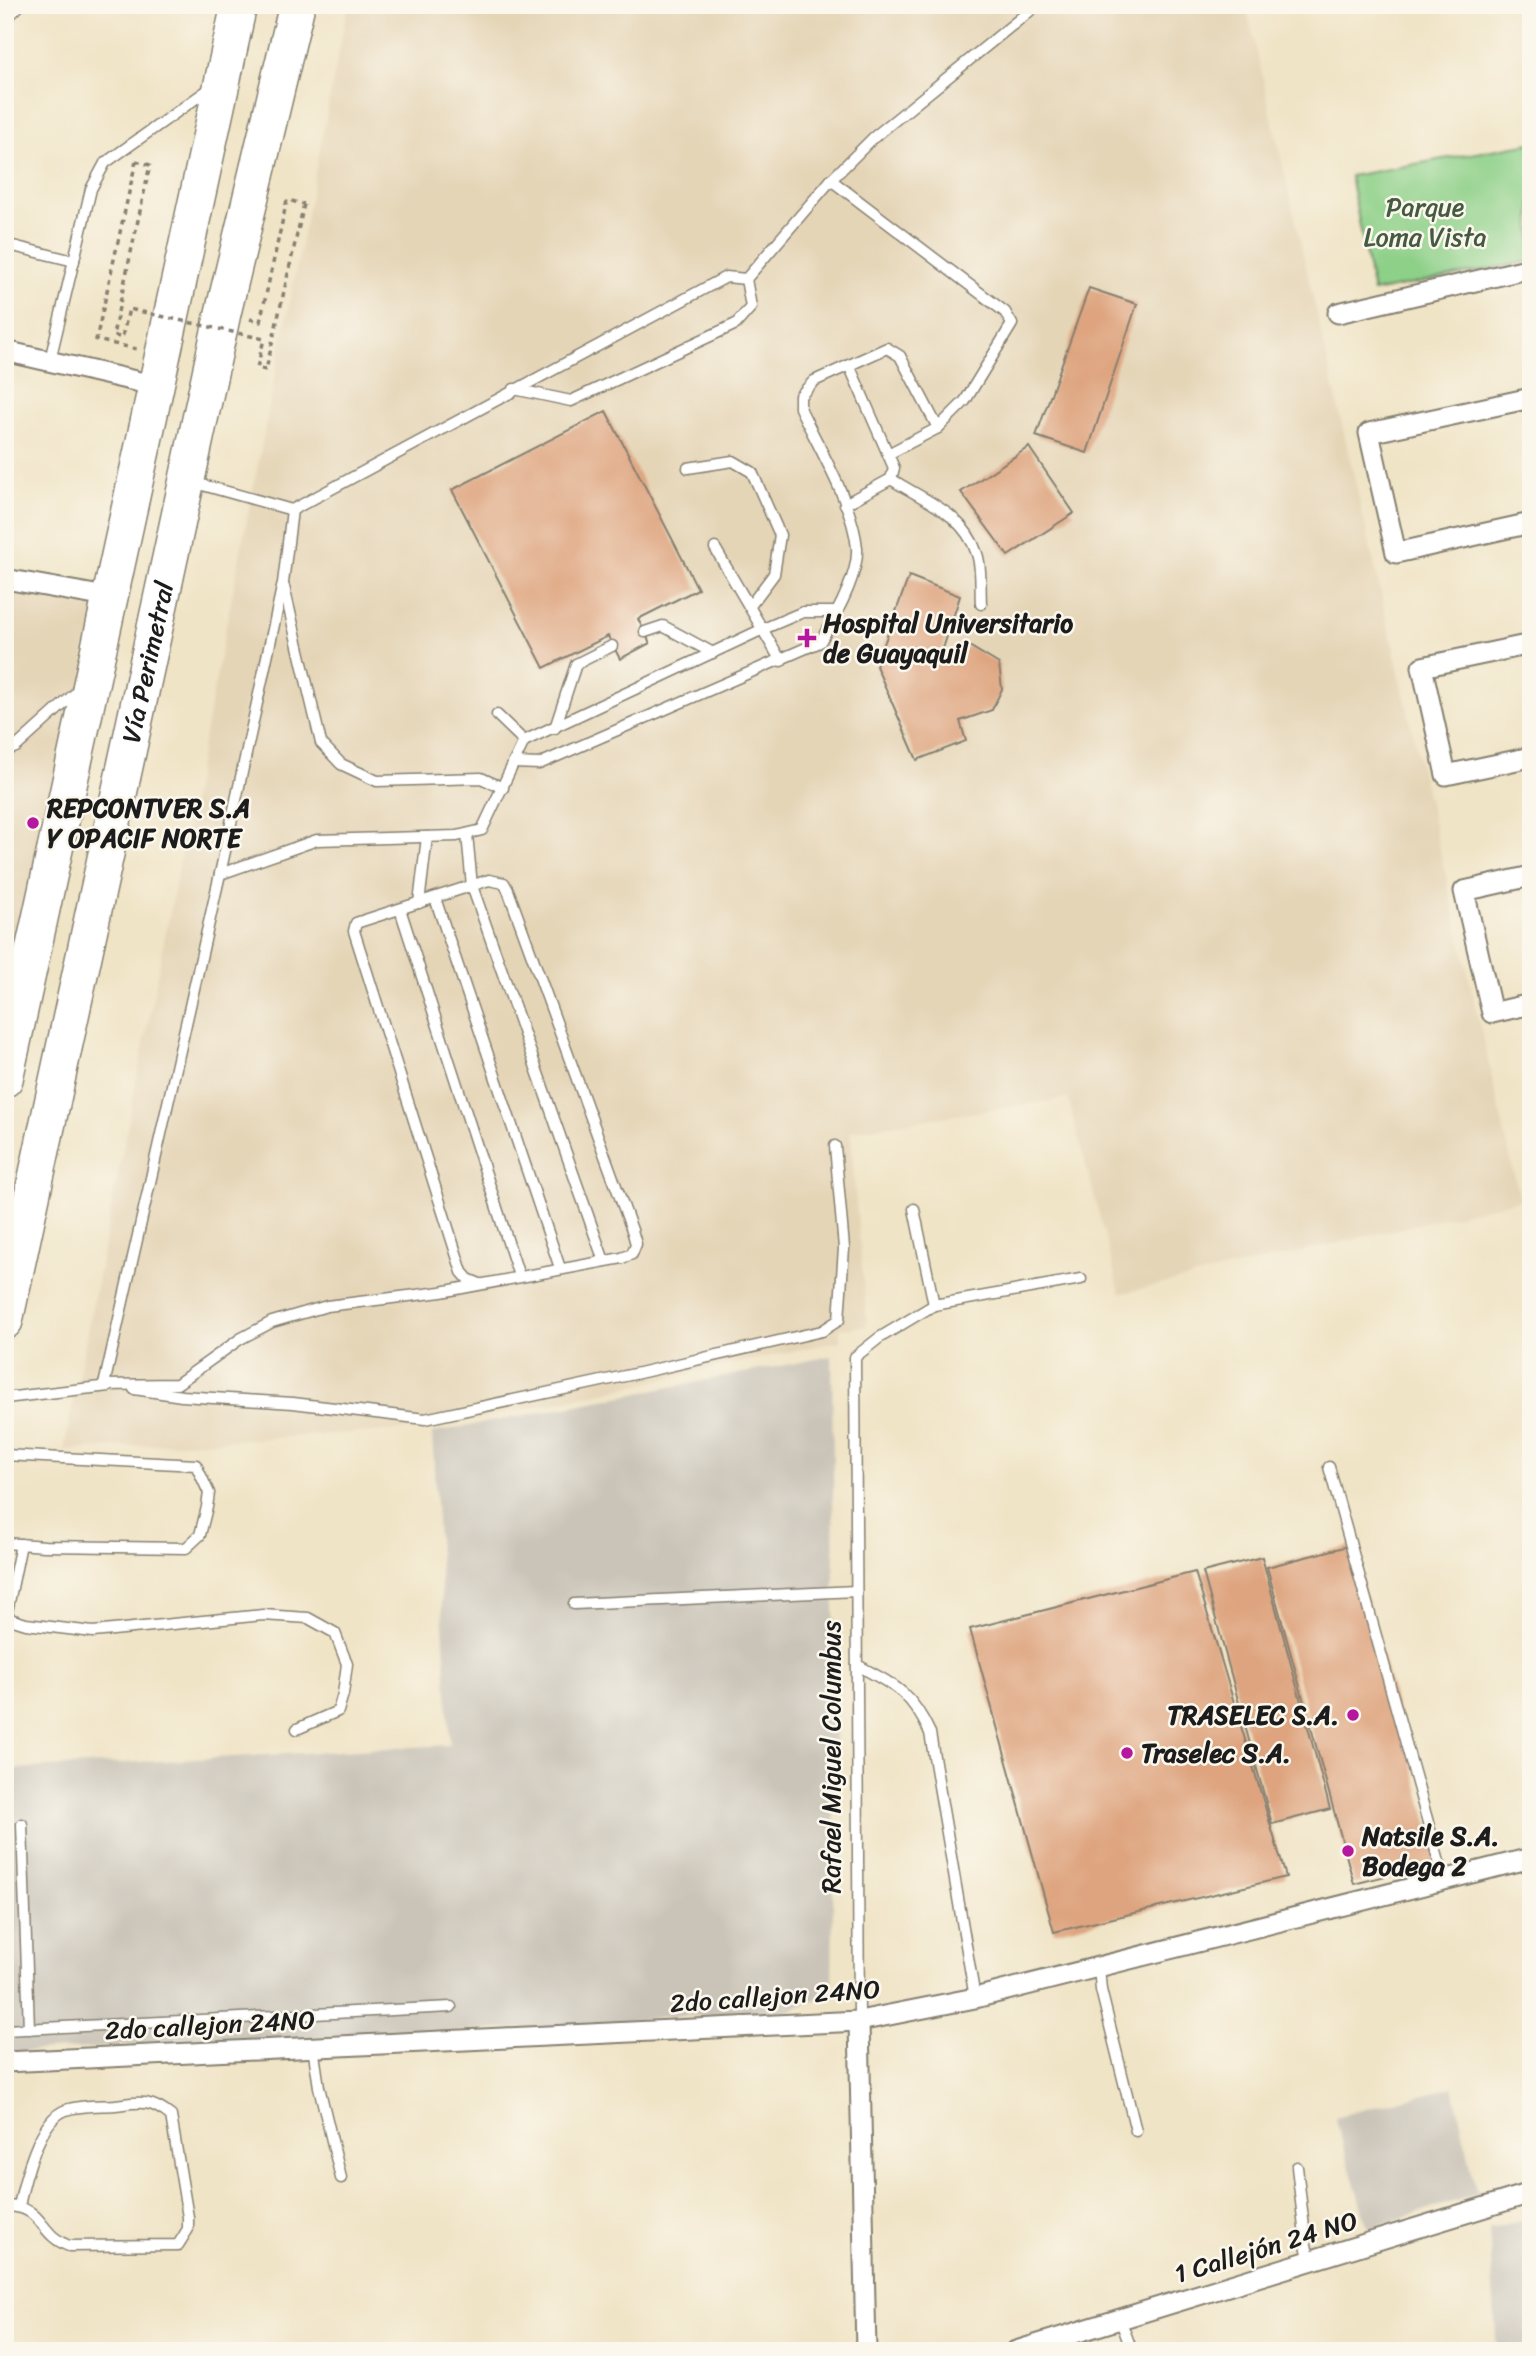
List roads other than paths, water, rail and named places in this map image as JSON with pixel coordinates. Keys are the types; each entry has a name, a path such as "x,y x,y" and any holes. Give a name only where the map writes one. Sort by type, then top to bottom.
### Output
{"highway":[{"name":"Vía Perimetral","path":"5,1079 12,1028 95,676 239,5"},
{"name":"Vía Perimetral","path":"5,1321 223,313 297,5"}],"street":[{"path":"1338,313 1531,268"},
{"path":"5,351 50,360 160,370"},
{"path":"1531,398 1369,433 1396,553 1531,523"},
{"path":"5,579 112,598"},
{"path":"1531,644 1422,667 1446,775 1531,757"},
{"path":"1531,876 1464,891 1492,1013 1531,1004"},
{"name":"2do callejon 24NO","path":"5,2062 859,2021 975,1998 1531,1858"},
{"name":"Rafael Miguel Columbus","path":"859,2021 866,2351"},
{"name":"1 Callejón 24 NO","path":"1016,2351 1531,2193"}],"lane":[{"path":"5,20 20,5"},
{"path":"746,279 831,180 873,138 1037,5"},
{"path":"50,360 91,189 105,163 224,78"},
{"path":"831,180 1005,312 1012,324 965,401 938,428 888,454"},
{"path":"5,244 74,261"},
{"path":"187,480 292,509 726,277 746,279"},
{"path":"514,389 571,401 736,324 751,307 746,279"},
{"path":"513,763 540,764 820,642 838,612 849,586 857,549 845,504 800,408 800,396 814,381 887,348 900,356 938,428"},
{"path":"845,504 891,479 894,468 849,365"},
{"path":"688,468 733,461 752,472 780,534 774,573 750,606"},
{"path":"891,479 943,508 962,526 977,554 981,604"},
{"path":"104,1385 283,583 292,509"},
{"path":"715,548 781,661"},
{"path":"283,583 321,743 341,764 377,781 481,778 503,788"},
{"path":"220,874 317,840 427,837 482,830 524,741 803,612 838,612"},
{"path":"645,632 663,626 713,653"},
{"path":"555,728 576,664 612,646"},
{"path":"5,751 16,747 95,676"},
{"path":"497,715 524,741"},
{"path":"467,834 472,886 604,1261"},
{"path":"418,903 427,837"},
{"path":"5,1398 104,1385 177,1384 240,1339 272,1322 316,1310 480,1284 632,1254 636,1244 632,1230 508,890 504,883 496,880 356,923 354,931 462,1272 468,1279 480,1284"},
{"path":"435,898 560,1268"},
{"path":"400,909 519,1276"},
{"path":"104,1385 182,1396 293,1403 425,1419 822,1331 839,1320 844,1248 835,1146"},
{"path":"914,1209 934,1305 1081,1279"},
{"name":"Rafael Miguel Columbus","path":"859,2021 855,1357 879,1338 934,1305"},
{"path":"5,1455 197,1465 209,1493 200,1535 186,1548 5,1543"},
{"path":"1329,1467 1439,1862 1448,1878"},
{"path":"21,1544 7,1612 10,1619 26,1624 93,1632 263,1615 308,1618 335,1633 347,1664 338,1711 297,1729"},
{"path":"574,1604 856,1591"},
{"path":"857,1665 900,1688 919,1710 930,1733 975,1998"},
{"path":"22,1824 29,2029"},
{"path":"1099,1967 1101,1990 1136,2131"},
{"path":"5,2030 451,2007"},
{"path":"313,2047 319,2087 341,2178"},
{"path":"5,2206 19,2206 31,2210 55,2241 69,2246 178,2245 188,2229 188,2217 171,2116 158,2105 144,2102 64,2110 49,2125 34,2151 26,2170 19,2206"},
{"path":"1297,2167 1310,2262"},
{"path":"1120,2319 1132,2351"}],"place":[{"name":"Hospital Universitario de Guayaquil","path":"807,638"},
{"name":"REPCONTVER S.A Y OPACIF NORTE","path":"33,823"},
{"name":"TRASELEC S.A.","path":"1353,1715"},
{"name":"Traselec S.A.","path":"1127,1753"},
{"name":"Natsile S.A. Bodega 2","path":"1348,1851"}],"park label":[{"name":"Parque Loma Vista","path":"1425,222"}]}
